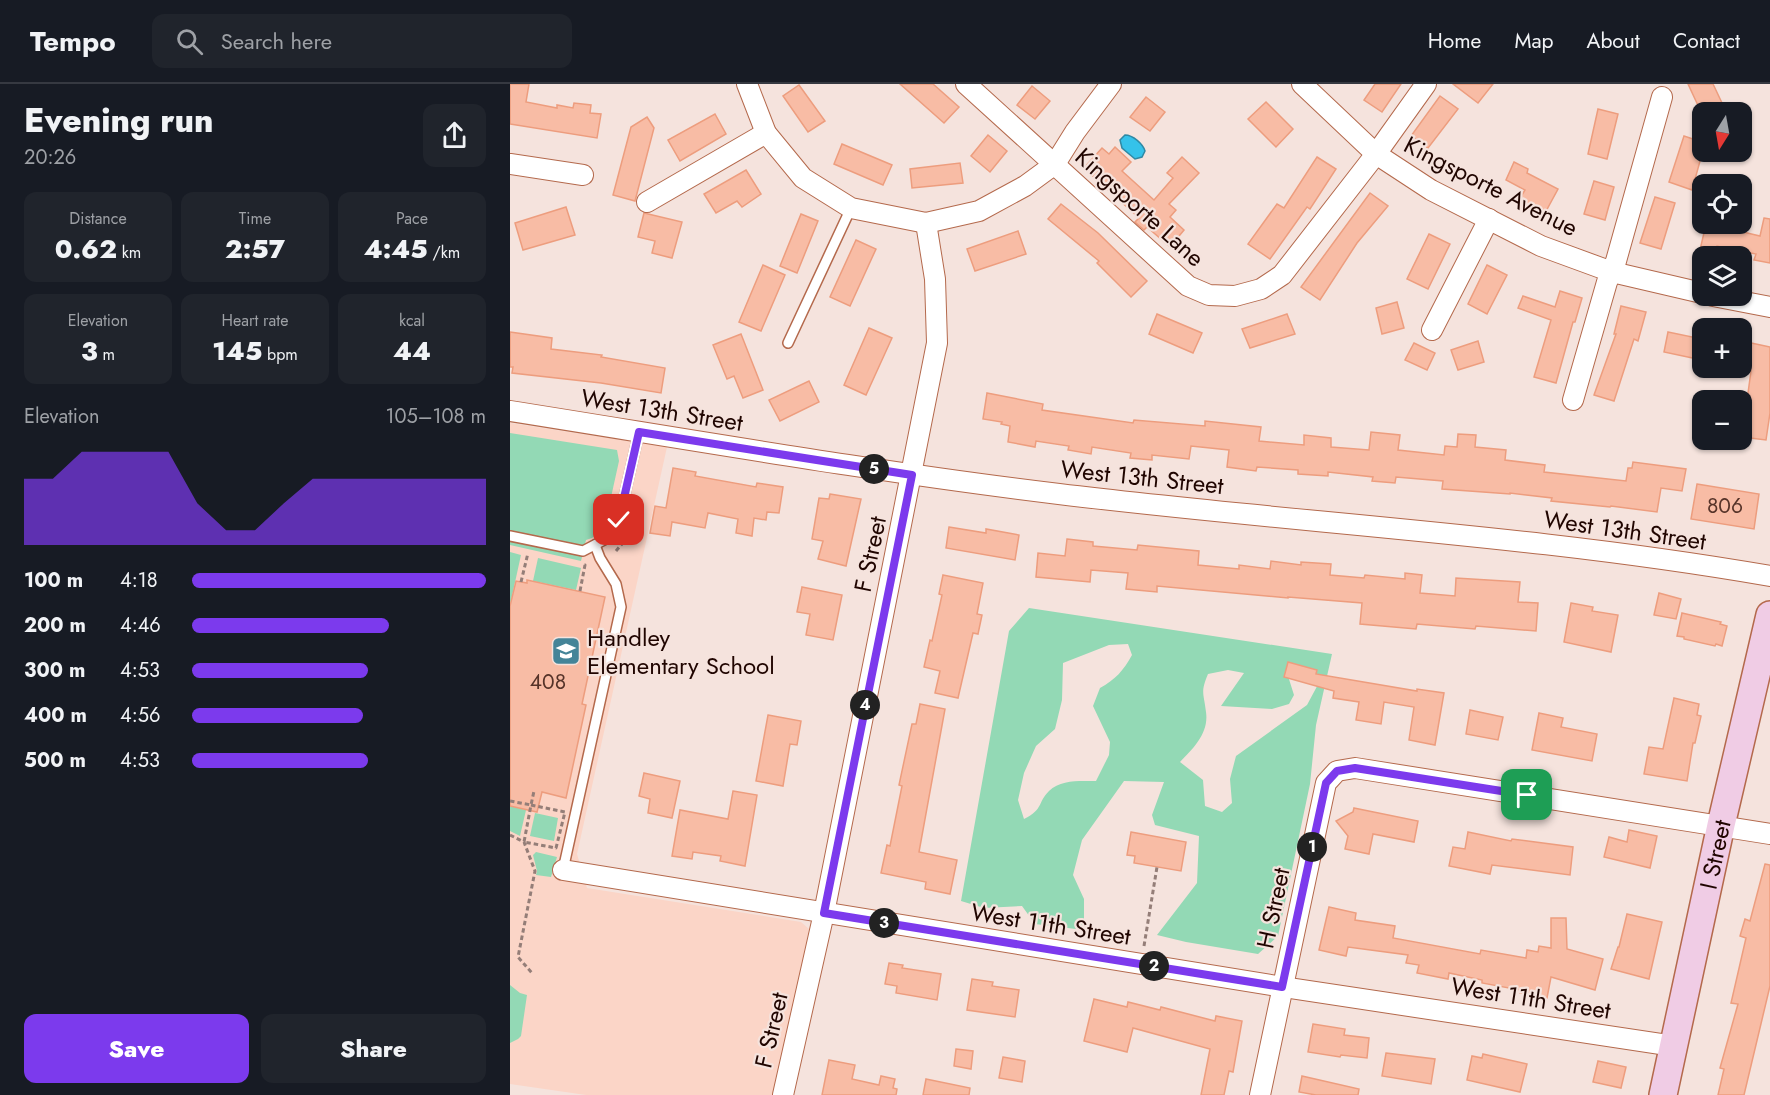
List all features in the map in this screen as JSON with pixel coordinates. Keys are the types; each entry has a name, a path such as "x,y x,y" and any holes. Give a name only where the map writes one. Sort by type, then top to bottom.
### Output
{"street":[{"path":"747,84 766,133 803,178 851,208 926,223 979,210 1025,186 1055,164 1075,132 1111,84"},
{"name":"Kingsporte Lane","path":"966,84 1188,286 1209,295 1235,296 1261,289 1282,275 1376,154 1426,84"},
{"name":"Kingsporte Avenue","path":"1302,84 1376,154 1431,190 1541,246 1612,272 1692,291"},
{"path":"1573,400 1662,97"},
{"path":"647,202 766,133"},
{"path":"510,164 583,175"},
{"path":"1432,330 1490,219"},
{"name":"F Street","path":"783,1095 824,913 937,343 935,279 926,223"},
{"path":"1752,304 1770,307"},
{"name":"West 13th Street","path":"510,411 912,475 1062,495 1600,551 1770,576"},
{"name":"I Street","path":"1663,1095 1721,825 1770,615"},
{"name":"H Street","path":"1260,1095 1326,783 1337,771 1355,768 1721,825"},
{"path":"1721,825 1770,834"},
{"name":"West 11th Street","path":"563,870 1282,987 1674,1046"}],"lane":[{"path":"788,343 851,208"},
{"path":"510,536 584,551 606,539 619,520 639,432"},
{"path":"563,870 621,607 616,584 595,545"}],"path":[{"path":"519,551 538,555"},
{"path":"521,582 528,553"},
{"path":"577,563 585,565 580,591"},
{"path":"532,973 518,957 535,871 524,842 534,791"},
{"path":"510,801 565,812 556,848 524,842 510,835"},
{"path":"1144,948 1156,867"}],"shaded area":[{"name":"Handley Elementary School","path":"510,423 667,447 577,854 587,888 801,922 809,929 775,1095 586,1095 510,1084"}],"green space":[{"path":"510,433 617,450 619,461 606,520 602,530 586,540 581,561 510,545"},
{"path":"510,552 521,555 510,605"},
{"path":"538,558 581,568 576,590 533,581"},
{"path":"1029,608 1332,654 1316,725 1310,784 1278,936 1258,954 1157,935 1197,883 1199,836 1155,825 1152,815 1164,782 1124,781 1082,840 1073,875 1084,899 1084,930 1035,924 1022,906 984,908 961,901 1009,631","holes":["1128,644 1132,655 1119,674 1100,688 1093,706 1110,742 1109,755 1096,781 1059,784 1045,795 1038,809 1024,819 1018,800 1024,773 1036,746 1055,729 1062,700 1063,663 1109,645","1306,667 1322,677 1307,705 1236,756 1230,779 1232,803 1222,812 1205,806 1203,780 1180,762 1195,746 1205,727 1203,689 1208,674 1228,670 1244,673 1221,706 1272,709 1289,704 1294,695 1288,676"]},
{"path":"510,806 526,810 520,836 510,831"},
{"path":"535,813 558,818 554,841 530,836"},
{"path":"536,852 557,857 551,877 536,875 533,855"},
{"path":"510,985 520,993 527,995 521,1036 510,1043"}],"water":[{"path":"1125,135 1134,138 1142,146 1145,151 1142,157 1135,159 1122,148 1120,140"}],"building":[{"path":"510,84 529,84 526,102 557,108 557,105 573,108 574,103 591,105 590,113 601,114 597,138 510,124"},
{"path":"900,84 933,84 959,107 944,123"},
{"path":"1375,84 1401,84 1382,112 1364,100"},
{"path":"1453,84 1493,84 1478,103"},
{"path":"1688,84 1713,84 1722,102 1696,102"},
{"path":"799,85 825,121 808,132 783,96"},
{"path":"1032,86 1050,101 1035,119 1017,105"},
{"path":"1440,96 1458,109 1428,148 1411,136"},
{"path":"1146,97 1165,112 1150,131 1130,117"},
{"path":"1266,102 1293,129 1276,147 1248,119"},
{"path":"1598,109 1618,114 1607,159 1588,154"},
{"path":"715,114 726,134 680,161 668,140"},
{"path":"647,117 654,128 635,201 613,195 631,127"},
{"path":"988,135 1007,151 990,172 971,156"},
{"path":"1684,136 1692,139 1692,162 1700,162 1696,174 1692,174 1692,190 1669,182"},
{"path":"842,144 892,165 883,185 834,164"},
{"path":"1115,147 1131,162 1122,171 1154,200 1173,178 1167,173 1182,157 1199,173 1169,204 1176,210 1170,217 1184,230 1170,247 1147,227 1144,230 1135,222 1139,218 1084,168 1102,148 1109,154"},
{"path":"1317,157 1336,169 1310,209 1307,207 1270,259 1248,244 1277,204 1284,208"},
{"path":"1514,162 1528,169 1527,173 1558,189 1545,213 1519,200 1525,190 1506,180"},
{"path":"960,163 963,183 912,188 910,169"},
{"path":"746,170 761,194 742,207 737,201 716,213 704,194"},
{"path":"1594,181 1614,187 1605,220 1584,214"},
{"path":"1370,193 1388,206 1357,243 1320,300 1301,287"},
{"path":"1655,197 1675,203 1661,249 1640,243"},
{"path":"1061,204 1098,233 1147,281 1131,297 1097,263 1099,261 1048,219"},
{"path":"566,207 575,235 523,250 515,223"},
{"path":"644,213 682,222 672,258 652,253 655,241 638,237"},
{"path":"801,214 818,221 797,273 780,266"},
{"path":"1764,218 1770,219 1770,263 1754,260 1756,254 1752,253 1752,246 1701,246 1704,234 1760,236"},
{"path":"1018,231 1026,254 975,271 967,249"},
{"path":"1429,234 1450,244 1428,289 1407,279"},
{"path":"856,240 876,249 850,306 830,297"},
{"path":"763,265 785,275 761,331 739,322"},
{"path":"1487,265 1507,275 1487,314 1468,304"},
{"path":"1560,291 1582,298 1556,383 1534,377 1551,320 1518,308 1523,296 1555,307"},
{"path":"1397,302 1404,328 1382,334 1376,308"},
{"path":"1621,306 1646,312 1638,341 1634,339 1614,401 1594,395 1616,334 1614,334"},
{"path":"1157,314 1202,333 1193,353 1149,334"},
{"path":"1287,314 1295,334 1250,348 1242,329"},
{"path":"869,328 892,338 866,395 844,385"},
{"path":"510,332 552,338 551,349 602,355 601,357 665,368 661,393 601,383 512,373"},
{"path":"1668,332 1692,337 1692,358 1664,352"},
{"path":"741,334 763,390 743,398 734,376 727,379 713,345"},
{"path":"1478,341 1484,362 1458,370 1451,350"},
{"path":"1414,343 1435,353 1427,370 1405,360"},
{"path":"1752,343 1770,347 1770,413 1766,440 1752,438 1752,390 1748,390 1750,378 1752,378"},
{"path":"809,381 819,402 780,421 769,400"},
{"path":"987,393 1043,404 1042,410 1133,423 1134,420 1205,426 1205,421 1261,427 1259,441 1304,445 1304,435 1331,438 1331,447 1369,450 1371,432 1400,435 1398,450 1444,455 1445,446 1457,447 1458,434 1476,435 1475,447 1506,450 1505,460 1545,465 1544,472 1626,481 1628,468 1632,468 1633,462 1686,469 1682,491 1661,488 1657,512 1551,501 1552,498 1510,493 1442,489 1443,481 1396,477 1395,483 1372,481 1373,477 1328,472 1328,476 1298,474 1298,470 1257,467 1256,471 1227,467 1229,450 1191,446 1189,459 1152,455 1152,460 1130,458 1131,453 1092,447 1091,454 1068,450 1069,446 1036,441 1035,447 1008,442 1010,426 1001,424 1002,422 983,419"},
{"path":"673,468 696,472 695,476 756,487 757,483 783,487 779,513 767,512 766,520 754,518 752,536 736,533 738,519 708,513 705,528 672,522 670,536 650,533 655,506 666,508"},
{"path":"1697,484 1759,494 1754,529 1691,519"},
{"path":"830,494 861,499 846,566 818,559 823,541 812,539 819,498 829,499"},
{"path":"949,527 986,533 986,529 1019,535 1015,560 946,548"},
{"path":"1067,539 1093,542 1093,546 1137,550 1138,545 1199,551 1198,565 1239,569 1239,565 1270,569 1271,561 1301,565 1301,562 1331,564 1330,575 1364,578 1365,575 1405,579 1405,573 1422,575 1420,593 1455,596 1456,578 1520,582 1518,602 1538,603 1536,631 1417,624 1416,629 1360,624 1362,603 1157,586 1157,592 1126,589 1128,573 1091,570 1090,582 1036,577 1038,553 1065,556"},
{"path":"943,575 983,583 977,614 982,615 978,634 973,633 958,698 935,693 940,671 924,667 942,595 939,594"},
{"path":"527,580 605,597 582,704 586,705 566,798 542,792 537,812 510,806 510,606 516,581 527,583"},
{"path":"802,587 842,595 833,640 806,635 810,614 797,612"},
{"path":"1659,593 1681,599 1676,619 1654,615"},
{"path":"1571,603 1593,607 1592,611 1618,615 1611,652 1564,642"},
{"path":"1682,613 1721,622 1720,624 1727,626 1722,646 1677,636"},
{"path":"1288,662 1317,670 1316,674 1417,691 1417,689 1444,693 1435,745 1409,740 1414,707 1384,702 1381,724 1356,720 1359,702 1333,698 1334,691 1284,677"},
{"path":"1674,698 1699,704 1697,715 1701,716 1695,743 1693,743 1687,781 1644,774 1649,747 1663,749"},
{"path":"920,704 945,709 919,852 957,860 950,894 925,889 926,882 881,873 887,845 890,846 902,786 899,785 912,724 916,724"},
{"path":"1470,710 1503,717 1498,740 1466,734"},
{"path":"1539,713 1563,718 1561,727 1597,734 1592,761 1532,750"},
{"path":"768,715 801,721 797,745 790,744 783,786 756,781"},
{"path":"644,773 680,781 672,818 648,813 650,799 639,796"},
{"path":"733,791 757,795 745,866 720,861 721,856 693,852 692,859 672,856 680,810 728,819"},
{"path":"1354,808 1418,821 1414,842 1373,834 1369,854 1345,849 1348,836 1336,821 1353,812"},
{"path":"1629,830 1657,836 1650,868 1604,857 1609,837 1627,842"},
{"path":"1131,832 1186,842 1181,871 1134,863 1135,856 1127,855"},
{"path":"1468,832 1511,841 1512,839 1573,847 1570,875 1492,865 1490,874 1449,866 1453,847 1465,849"},
{"path":"1765,864 1770,865 1770,986 1744,1095 1718,1095 1724,1069 1720,1068 1738,1004 1731,1003 1746,938 1740,936 1745,919 1750,921"},
{"path":"1329,907 1356,913 1355,920 1395,926 1393,938 1480,954 1481,950 1526,958 1527,950 1538,952 1539,946 1551,948 1551,918 1566,918 1567,949 1603,959 1595,990 1551,977 1547,998 1520,993 1520,990 1482,983 1482,980 1449,973 1448,979 1417,973 1419,965 1406,963 1408,955 1348,947 1346,956 1319,950"},
{"path":"1627,914 1662,922 1649,979 1611,969"},
{"path":"889,963 903,965 902,968 941,974 937,1000 896,993 897,986 885,984"},
{"path":"972,979 993,982 992,986 1019,990 1015,1017 967,1010"},
{"path":"1094,999 1127,1007 1128,1002 1160,1010 1161,1007 1215,1021 1216,1016 1242,1021 1233,1072 1229,1071 1224,1095 1201,1095 1210,1049 1133,1028 1127,1052 1084,1041"},
{"path":"1313,1024 1345,1029 1344,1035 1369,1038 1367,1058 1308,1052"},
{"path":"956,1049 973,1051 971,1069 954,1066"},
{"path":"1386,1053 1435,1059 1431,1084 1382,1076"},
{"path":"1483,1054 1527,1064 1520,1092 1467,1080 1472,1056 1482,1058"},
{"path":"1003,1057 1025,1061 1022,1082 999,1078"},
{"path":"829,1060 855,1065 852,1079 879,1085 881,1076 895,1079 893,1088 897,1089 896,1095 822,1095"},
{"path":"1598,1061 1626,1067 1621,1088 1593,1082"},
{"path":"1302,1076 1359,1089 1358,1095 1316,1095 1299,1092"},
{"path":"926,1079 970,1088 969,1095 923,1095"}],"place":[{"name":"Handley Elementary School","path":"566,651"}],"route":[{"path":"619,520 639,432 912,475 824,913 1282,987 1326,783 1337,771 1355,768 1527,795"}]}
